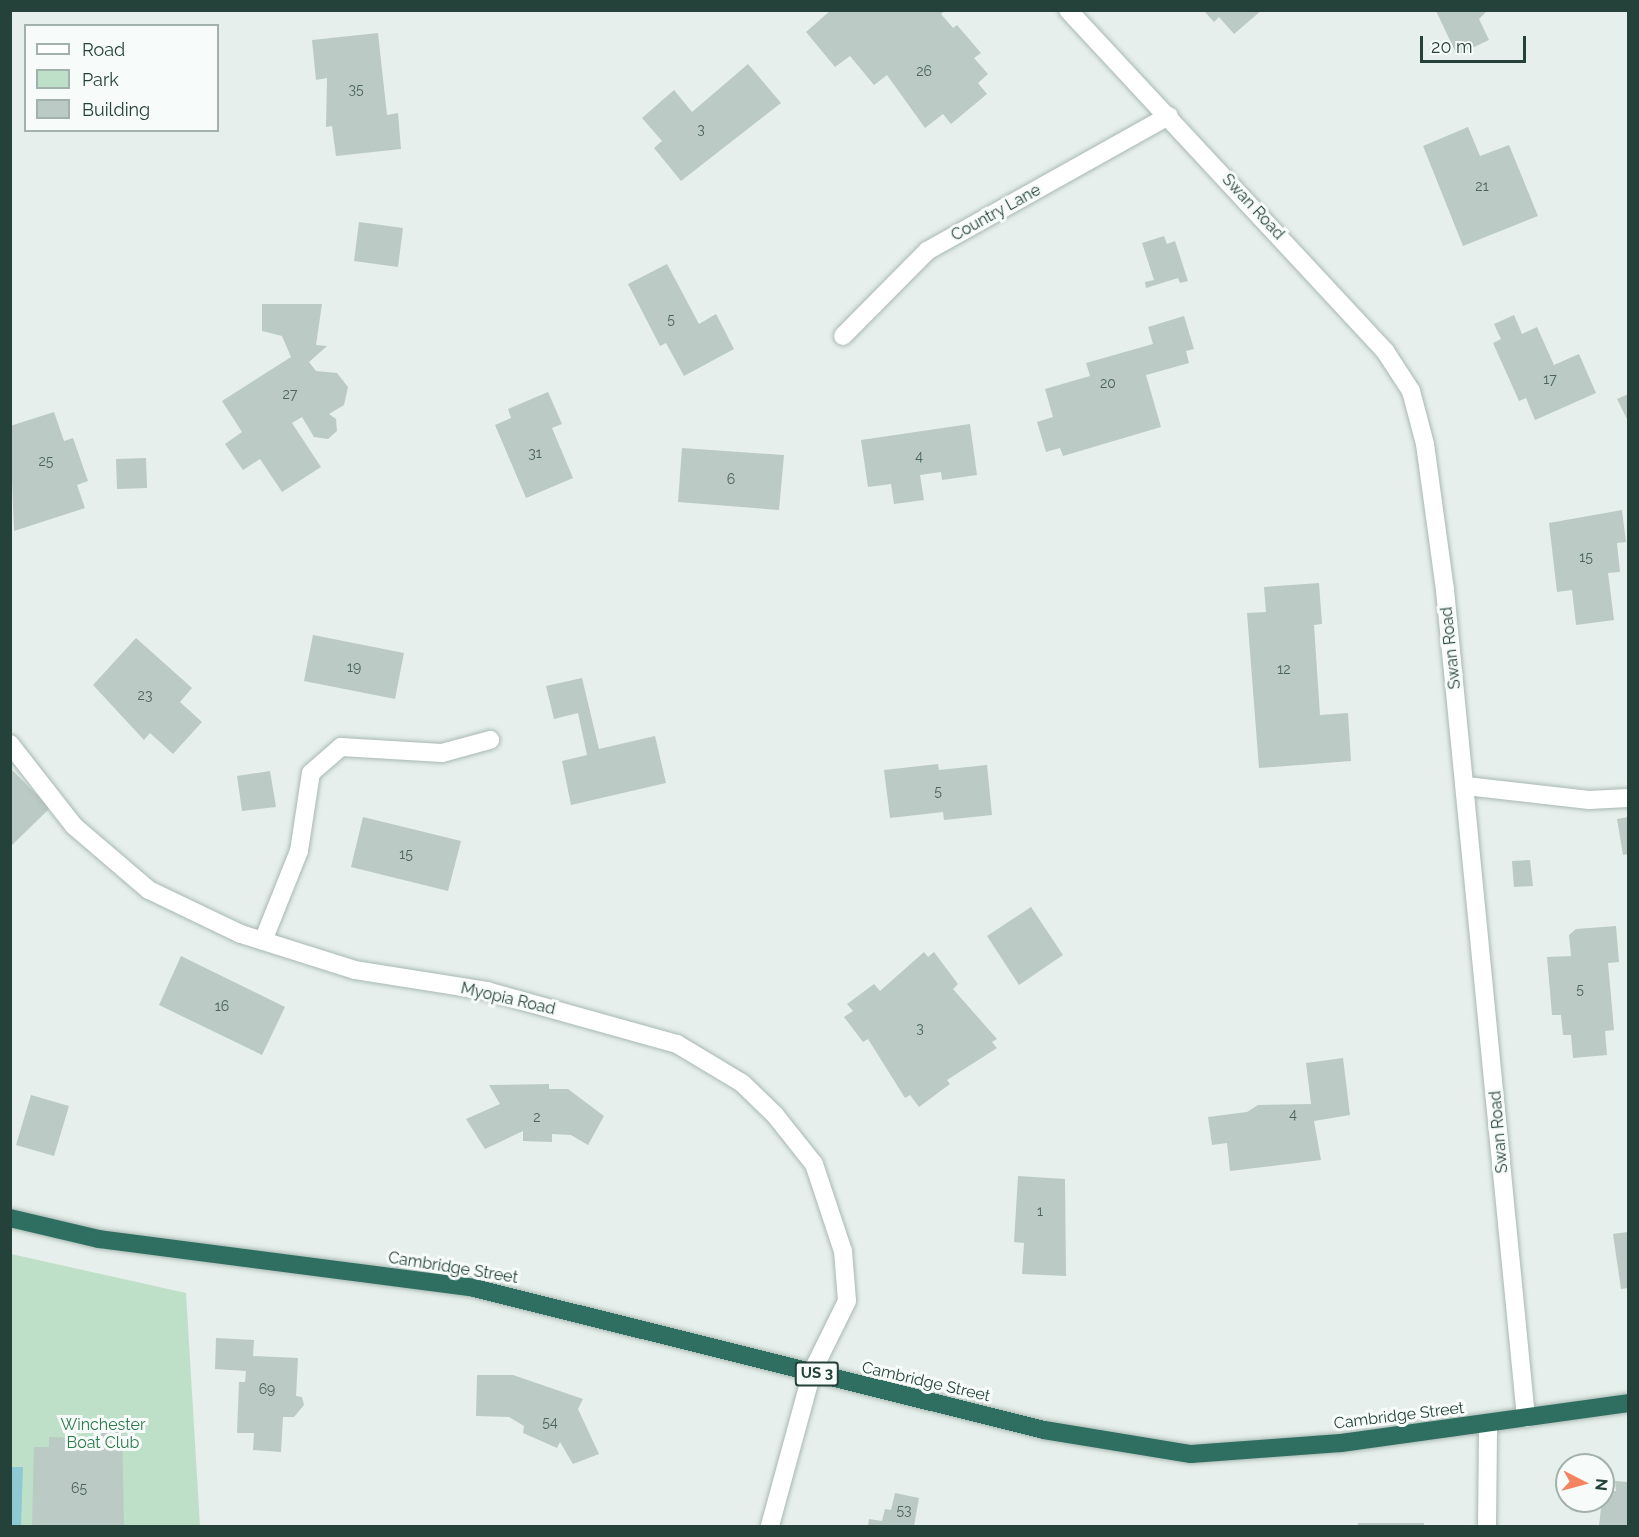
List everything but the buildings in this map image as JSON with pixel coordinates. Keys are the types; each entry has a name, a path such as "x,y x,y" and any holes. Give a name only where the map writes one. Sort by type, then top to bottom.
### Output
{"highway":[{"name":"Cambridge Street","path":"10,1218 99,1239 474,1288 1044,1430 1191,1454 1285,1449 1488,1424 1629,1402"}],"street":[{"name":"Swan Road","path":"1068,10 1385,351 1411,391 1432,489 1466,786 1526,1418"},
{"name":"Country Lane","path":"843,336 927,252 1168,116"},
{"path":"263,941 299,851 311,773 341,747 442,753 490,740"},
{"name":"Myopia Road","path":"10,744 74,826 149,890 263,941 355,970 487,991 677,1044 741,1083 814,1164 843,1251 847,1301 812,1372 770,1527"},
{"path":"1466,786 1589,800 1629,798"},
{"path":"1487,1527 1488,1424"}],"green space":[{"name":"Winchester Boat Club","path":"11,1254 186,1293 200,1526 11,1526"}],"water":[{"path":"11,1467 23,1467 21,1526 11,1526"}]}
